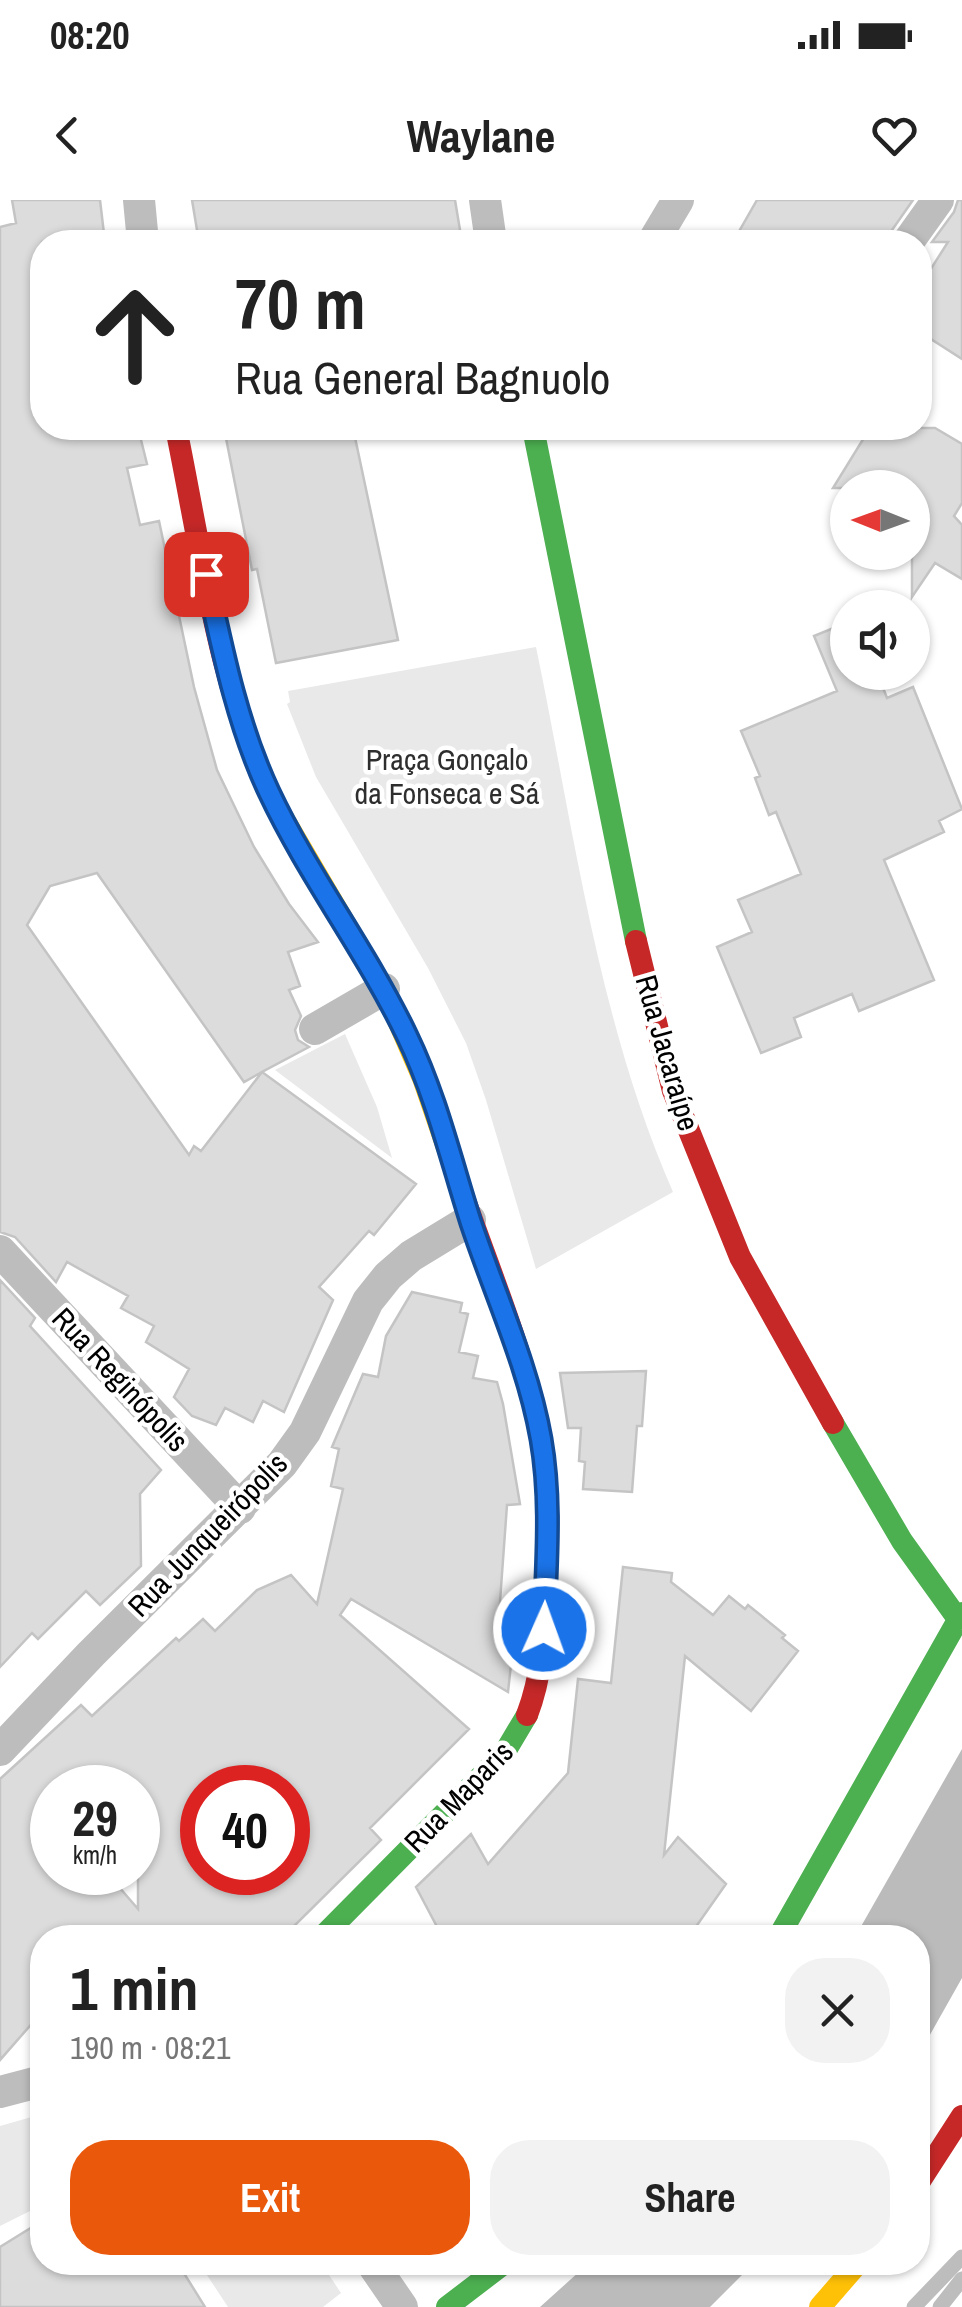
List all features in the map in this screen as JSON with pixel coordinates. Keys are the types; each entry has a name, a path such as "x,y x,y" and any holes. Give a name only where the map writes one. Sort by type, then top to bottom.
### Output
{"main road":[{"name":"Rua Maparis","path":"179,440 214,610 250,749 294,840 384,988 435,1104 470,1220 525,1376 541,1439 547,1493 542,1667 535,1702 524,1727 505,1752 334,1925"},
{"name":"Rua Jacaraípe","path":"534,440 644,979 673,1091 727,1227 772,1318 902,1541 960,1616"},
{"path":"785,1925 960,1616"},
{"path":"930,2167 955,2133 962,2116"},
{"path":"447,2307 489,2275"},
{"path":"820,2307 848,2275"}],"street":[{"path":"139,200 141,230"},
{"path":"485,200 489,230"},
{"path":"660,230 678,200"},
{"path":"917,230 938,200"},
{"path":"315,1029 384,988"},
{"name":"Rua Junqueirópolis","path":"0,1750 282,1464 306,1432 368,1302 378,1289 410,1256 470,1220"},
{"name":"Rua Reginópolis","path":"0,1251 240,1508"},
{"path":"0,2092 30,2084"},
{"path":"380,2275 402,2307"}],"lane":[{"path":"914,2307 962,2257"},
{"path":"940,2307 962,2279"}],"green space":[{"name":"Praça Gonçalo da Fonseca e Sá","path":"536,647 607,993 647,1127 673,1192 536,1269 466,1043 428,968 316,777 287,704 288,691"},
{"path":"345,1034 377,1107 392,1158 275,1070"},
{"path":"30,2117 30,2211 0,2226 0,2126"},
{"path":"207,2275 329,2275 341,2293 323,2307 228,2307"}],"shaded area":[{"path":"962,1749 962,1978 930,2035 930,1925 862,1925"},
{"path":"576,2275 742,2275 710,2307 540,2307"}],"building":[{"path":"12,200 100,200 104,230 30,230 30,440 141,440 147,464 127,468 140,525 159,521 194,687 217,770 254,847 318,942 288,952 300,986 289,990 301,1016 295,1030 298,1040 309,1047 262,1072 416,1184 374,1235 369,1231 319,1287 333,1300 284,1412 263,1401 253,1422 225,1408 216,1425 192,1416 174,1397 189,1369 146,1342 154,1326 121,1308 128,1296 67,1262 56,1282 15,1237 0,1232 0,227 16,223","holes":["97,873 244,1082 262,1072 201,1151 194,1146 189,1155 27,925 50,886"]},
{"path":"192,200 455,200 460,230 197,230"},
{"path":"757,200 913,200 892,230 740,230"},
{"path":"958,200 962,200 962,359 932,340 932,267 948,242 932,242"},
{"path":"935,428 962,444 962,503 954,516 962,525 962,579 935,563 917,590 912,590 912,570 930,570 930,470 844,470 863,440 932,440"},
{"path":"226,440 356,440 398,640 276,663 257,569 252,570"},
{"path":"830,629 830,674 814,636"},
{"path":"884,690 887,698 914,690 962,809 939,821 944,832 884,860 934,980 859,1011 852,994 794,1018 801,1037 761,1053 717,947 752,932 738,900 801,874 776,812 769,815 755,778 760,776 741,731 837,691"},
{"path":"0,1280 35,1318 30,1326 161,1470 140,1494 141,1566 100,1605 86,1591 38,1639 32,1633 0,1667"},
{"path":"412,1292 462,1303 460,1312 468,1314 459,1352 478,1356 473,1378 497,1382 520,1504 507,1505 499,1615 516,1619 508,1692 351,1599 340,1615 469,1729 370,1828 381,1840 295,1925 30,1925 30,2026 0,2060 0,1779 81,1705 92,1716 176,1638 179,1641 203,1619 215,1631 257,1590 291,1575 317,1604 343,1489 331,1486 339,1449 332,1447 363,1374 378,1377 386,1336"},
{"path":"646,1371 632,1492 583,1489 585,1462 579,1461 581,1428 568,1428 560,1373"},
{"path":"623,1567 672,1573 671,1582 713,1615 729,1596 745,1609 748,1605 798,1651 751,1711 685,1656 664,1855 678,1837 726,1884 697,1925 436,1925 416,1887 471,1834 488,1864 568,1773 578,1679 611,1683"},
{"path":"30,2228 30,2275 185,2275 205,2307 0,2307 0,2247"}],"traffic: fast":[{"path":"535,440 636,941"},
{"path":"833,1423 902,1541 958,1619"},
{"path":"785,1925 962,1613"},
{"path":"334,1925 505,1752 527,1715"},
{"path":"447,2307 489,2275"}],"traffic: slow":[{"path":"275,804 387,995 423,1078 454,1168"},
{"path":"820,2307 848,2275"}],"traffic: jam":[{"path":"178,440 226,668 239,715 275,804"},
{"path":"636,941 673,1091 740,1257 833,1423"},
{"path":"454,1168 518,1348 544,1459 548,1527 544,1626 539,1671 527,1715"},
{"path":"930,2165 962,2116"}],"route":[{"path":"206,574 250,749 294,840 384,988 409,1040 435,1104 470,1220 525,1376 541,1439 547,1493 544,1629"}]}
